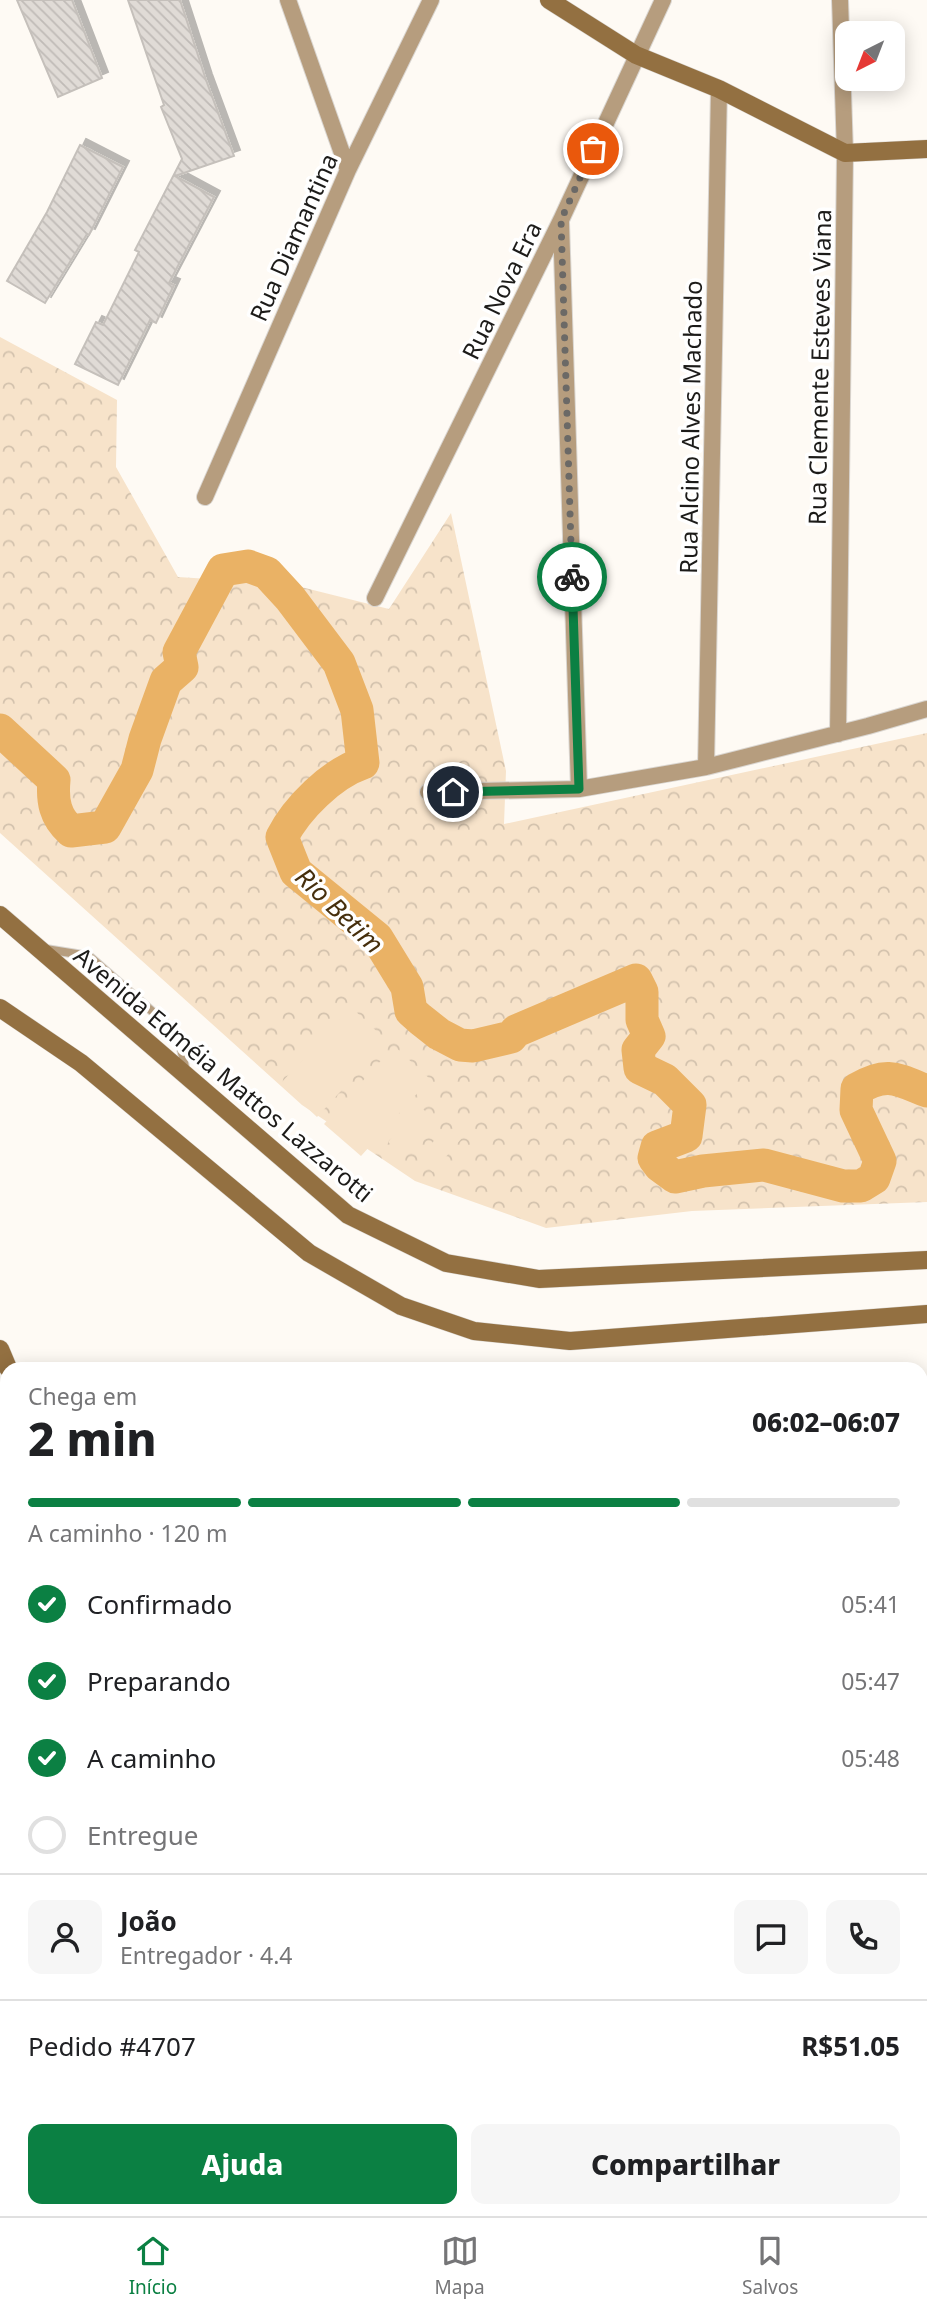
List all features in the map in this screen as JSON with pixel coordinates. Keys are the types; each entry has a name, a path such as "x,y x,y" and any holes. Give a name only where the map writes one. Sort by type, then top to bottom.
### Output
{"main road":[{"path":"549,0 636,55 719,89 845,153 927,149"},
{"name":"Avenida Edméia Mattos Lazzarotti","path":"0,915 348,1215 446,1263 539,1279 927,1259"},
{"path":"0,1009 81,1063 309,1253 401,1306 474,1331 570,1341 927,1314"}],"street":[{"path":"288,0 348,170"},
{"name":"Rua Diamantina","path":"205,497 348,170 431,0"},
{"name":"Rua Nova Era","path":"374,598 561,220 663,0"},
{"name":"Rua Clemente Esteves Viana","path":"838,734 845,153 840,0"},
{"name":"Rua Alcino Alves Machado","path":"706,767 719,89"},
{"path":"561,220 579,789"},
{"path":"428,792 579,789 706,767 927,709"}],"lane":[{"path":"38,948 89,956 178,1034 187,1078"}],"green space":[{"path":"0,337 117,400 116,467 178,577 289,584 389,609 451,513 506,771 504,824 927,733 927,1202 692,1211 546,1228 415,1181 302,1105 0,833"},
{"path":"351,1007 387,1041 317,1117 281,1083"},
{"path":"394,1046 430,1079 361,1156 324,1124"},
{"path":"418,1105 436,1120 405,1156 388,1142"},
{"path":"446,1127 461,1139 433,1172 418,1159"}],"building":[{"path":"17,0 72,0 102,78 58,97"},
{"path":"128,0 180,0 234,156 175,176 214,197 169,283 174,285 156,323 150,320 118,385 75,364 96,322 103,325 139,252 135,250 182,159 161,107 164,105"},
{"path":"80,145 123,167 89,235 87,234 45,303 7,281 47,212"}],"waterway":[{"name":"Rio Betim","path":"0,730 54,780 56,808 61,820 71,831 105,827 137,770 166,681 182,667 179,652 223,570 248,566 267,573 290,598 339,663 357,710 363,763 339,775 316,793 296,815 282,837 296,872 377,938 407,987 411,1011 439,1034 460,1045 473,1046 511,1037 516,1031 636,980 642,992 642,1020 649,1036 638,1050 640,1068 665,1080 690,1105 686,1136 657,1147 654,1158 675,1177 703,1171 764,1165 843,1186 861,1186 874,1178 880,1161 856,1110 857,1089 876,1080 892,1079 927,1091"}],"way so far":[{"path":"572,577 561,220 593,149"}],"route":[{"path":"453,792 579,789 572,577"}]}
